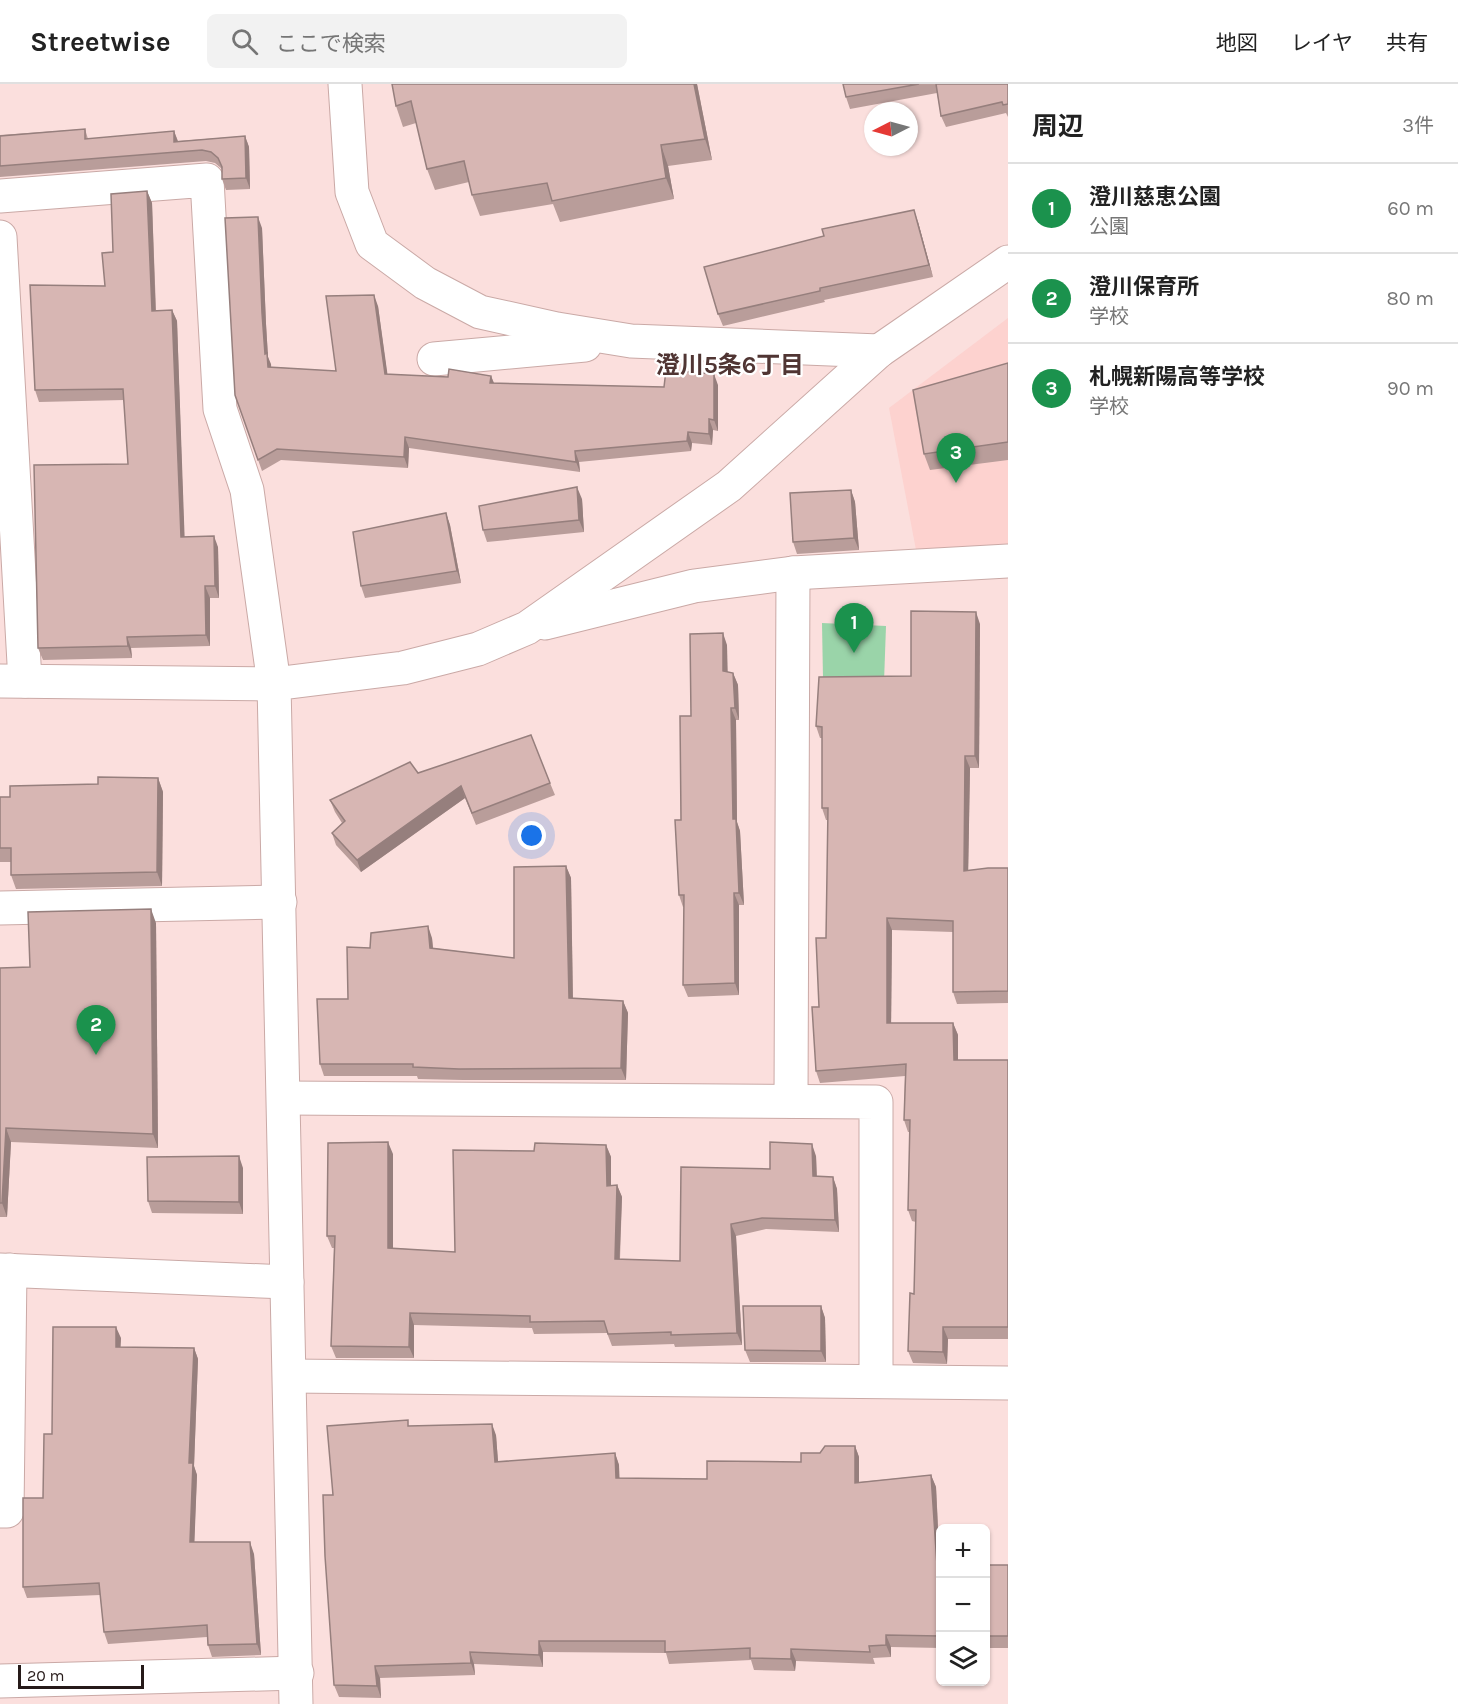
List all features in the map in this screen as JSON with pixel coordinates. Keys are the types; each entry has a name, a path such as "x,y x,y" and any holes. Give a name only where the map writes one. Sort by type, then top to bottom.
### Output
{"street":[{"path":"345,84 352,192 372,244 425,283 480,312 558,329 631,340 879,351"},
{"path":"0,196 207,180 220,409 247,490 274,684 296,1689 0,1681"},
{"path":"0,237 12,681 274,684 403,668 478,649 527,628 694,586 793,573 1008,561"},
{"path":"527,628 729,486 879,351 1008,262"},
{"path":"434,359 631,340"},
{"path":"791,1101 793,573"},
{"path":"0,908 280,902"},
{"path":"284,1098 876,1102 876,1382"},
{"path":"0,1511 7,1511 5,1270 287,1282"},
{"path":"290,1376 1008,1383"}],"shaded area":[{"path":"1008,318 1008,558 920,571 889,408"}],"green space":[{"path":"822,623 886,626 884,682 823,679"}],"building":[{"path":"392,84 694,84 705,139 661,145 666,178 552,201 547,183 472,195 464,161 427,169 411,101 396,106"},
{"path":"843,84 919,84 846,97"},
{"path":"936,84 1008,84 1008,104 1003,105 1002,102 941,116"},
{"path":"85,129 85,139 174,131 174,142 245,136 246,178 222,179 222,167 218,158 211,152 202,150 0,166 0,136"},
{"path":"147,191 152,311 172,310 181,537 214,536 215,586 205,586 206,635 127,637 128,646 38,648 34,465 128,464 123,389 35,390 30,285 105,286 102,253 113,252 111,194"},
{"path":"914,210 929,265 820,288 820,291 718,314 704,267 824,236 822,229"},
{"path":"258,217 262,313 268,367 336,371 326,296 374,295 385,374 448,377 449,369 491,376 490,383 664,387 666,370 714,374 714,420 709,419 709,434 688,432 687,441 575,451 576,462 405,437 404,457 277,449 258,460 235,395 225,218"},
{"path":"1008,363 1008,442 924,454 913,390"},
{"path":"577,487 579,520 483,530 479,506"},
{"path":"851,490 854,538 793,542 790,493"},
{"path":"446,513 457,571 361,586 353,532"},
{"path":"911,611 976,612 975,756 965,756 964,871 1008,868 1008,991 953,992 953,921 887,918 887,1023 953,1023 954,1060 1008,1060 1008,1327 943,1327 943,1352 908,1351 910,1293 914,1294 916,1210 908,1210 910,1120 904,1120 906,1064 816,1071 812,1007 819,1007 816,938 826,938 828,808 822,808 822,727 816,726 819,677 911,676"},
{"path":"723,633 723,671 733,673 735,708 731,708 733,819 736,819 739,893 734,893 735,983 683,985 684,895 679,895 675,820 681,820 680,716 691,716 690,634"},
{"path":"531,735 550,783 472,813 461,786 357,860 332,833 345,821 330,800 410,762 418,773"},
{"path":"98,777 158,778 157,872 11,875 11,848 0,848 0,797 10,797 10,786 98,784"},
{"path":"566,866 569,998 623,1001 621,1068 459,1069 413,1067 413,1064 320,1064 317,999 348,999 347,947 370,948 371,933 428,926 430,948 514,958 514,867"},
{"path":"151,909 153,1134 6,1128 2,1203 0,1203 0,968 30,967 28,912"},
{"path":"388,1142 388,1248 455,1252 453,1150 534,1151 535,1143 606,1145 607,1186 617,1185 615,1259 680,1261 681,1167 770,1169 770,1142 812,1144 813,1176 833,1177 835,1220 762,1218 731,1224 737,1333 608,1334 604,1321 530,1322 530,1316 410,1313 409,1347 331,1346 335,1236 327,1236 328,1143"},
{"path":"239,1156 239,1202 148,1201 147,1157"},
{"path":"743,1306 821,1306 821,1351 745,1350"},
{"path":"53,1327 116,1327 116,1347 194,1348 189,1463 193,1463 190,1542 250,1542 257,1644 208,1645 207,1625 104,1632 99,1583 23,1587 23,1498 43,1498 44,1434 52,1434"},
{"path":"408,1420 408,1426 492,1424 495,1462 615,1453 616,1478 707,1479 707,1461 801,1462 801,1453 820,1453 825,1446 855,1446 855,1483 931,1475 936,1550 936,1636 886,1635 886,1645 869,1646 870,1652 791,1649 791,1659 750,1658 750,1648 665,1652 665,1641 539,1641 539,1655 470,1652 471,1663 375,1666 377,1686 334,1685 323,1495 333,1495 327,1426"},
{"path":"990,1565 1008,1565 1008,1636 990,1636"}],"place":[{"name":"札幌新陽高等学校","path":"956,483"},
{"name":"澄川慈恵公園","path":"854,653"},
{"name":"澄川保育所","path":"96,1055"}],"district":[{"name":"澄川5条6丁目","path":"730,365"}]}
